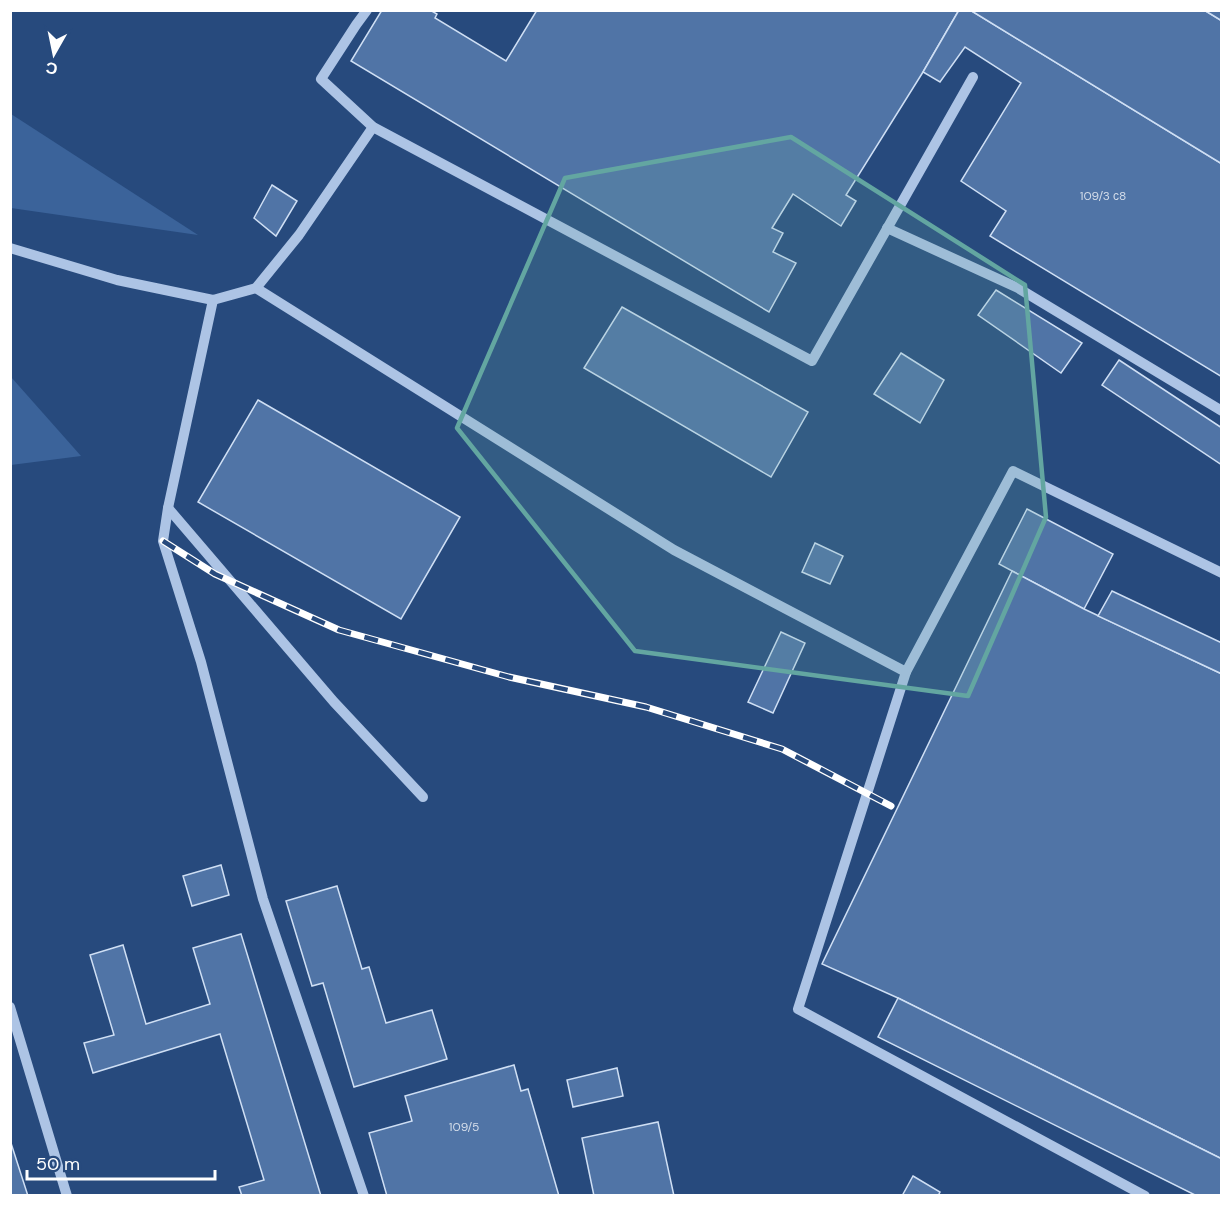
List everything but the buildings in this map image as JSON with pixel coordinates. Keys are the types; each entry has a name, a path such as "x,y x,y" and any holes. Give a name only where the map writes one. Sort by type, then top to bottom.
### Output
{"lane":[{"path":"367,10 321,79 373,127 812,361 973,77"},
{"path":"10,248 117,280 213,300 256,288 299,235 373,127"},
{"path":"887,228 1018,288 1221,411"},
{"path":"256,288 674,550 906,672"},
{"path":"213,300 168,508 163,541 201,662 263,899 364,1196"},
{"path":"1145,1196 798,1009 906,672 1013,471 1221,573"},
{"path":"168,508 334,702 423,797"},
{"path":"10,1007 67,1196"}],"highlighted area":[{"path":"791,137 1025,285 1046,517 968,696 635,651 457,428 565,178"}],"shaded area":[{"path":"11,114 198,235 11,208"},
{"path":"11,377 81,456 11,465"}],"railway":[{"path":"163,541 215,574 339,630 509,677 646,707 782,749 891,806"}]}
